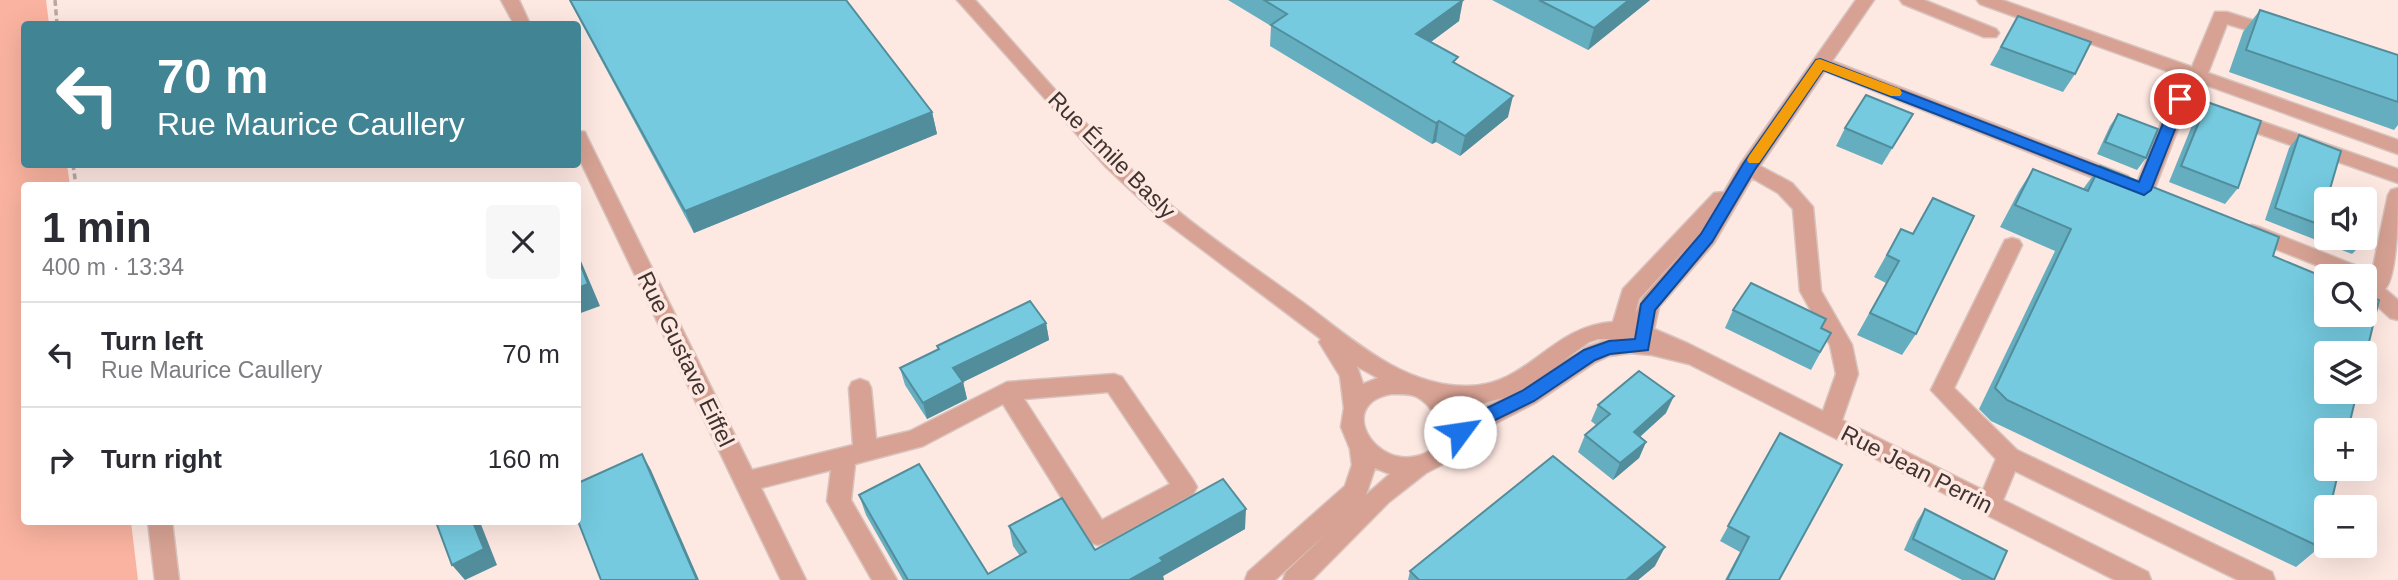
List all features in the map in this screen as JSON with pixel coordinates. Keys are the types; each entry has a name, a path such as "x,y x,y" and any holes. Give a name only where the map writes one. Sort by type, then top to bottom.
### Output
{"street":[{"path":"510,0 520,21"},
{"name":"Rue Émile Basly","path":"965,0 1138,187 1205,243 1366,360 1418,388"},
{"path":"1295,580 1381,495 1419,465 1437,457 1469,425 1528,396 1590,355 1632,339 1647,309 1707,238 1748,168 1865,0"},
{"path":"1909,0 1990,33"},
{"path":"1986,0 2398,147"},
{"path":"2198,76 2221,16 2297,41"},
{"path":"1820,64 2150,192 2180,99 2398,176"},
{"name":"Rue Gustave Eiffel","path":"581,143 794,580"},
{"path":"1748,168 1785,188 1803,206 1811,291 1841,345 1847,374 1829,425"},
{"path":"2377,282 2380,283 2398,195"},
{"path":"2233,225 2330,264"},
{"path":"2012,244 1942,390 2009,457 2263,580"},
{"path":"2377,295 2398,312"},
{"name":"Rue Émile Basly","path":"1308,316 1347,367 1354,384 1355,409"},
{"path":"1257,580 1355,492 1364,465 1361,445 1353,430 1355,409 1364,395 1393,385 1461,395 1499,391 1525,379 1577,338 1597,332 1632,339"},
{"name":"Rue Jean Perrin","path":"1632,339 1696,358 2139,580"},
{"path":"746,482 915,439 1007,391 1114,383 1185,487 1098,534 1007,391"},
{"path":"860,388 854,455 839,501 886,580"},
{"path":"1418,388 1439,401 1446,411 1452,427 1449,443"},
{"path":"1361,445 1383,462 1397,466 1419,465"},
{"path":"1989,505 2009,457"},
{"path":"160,525 167,580"}],"path":[{"path":"55,0 57,21"}],"shaded area":[{"path":"0,0 46,0 49,21 21,21 21,168 67,168 70,182 21,182 21,525 131,525 138,580 0,580"}],"building":[{"path":"570,0 846,0 932,112 685,211"},
{"path":"1264,0 1463,0 1416,34 1458,57 1453,62 1513,96 1465,136 1439,121 1436,123 1271,25 1287,14"},
{"path":"1539,0 1629,0 1594,28"},
{"path":"2260,10 2398,55 2398,102 2246,50"},
{"path":"2018,16 2091,42 2075,74 2001,47"},
{"path":"1866,95 1913,114 1892,148 1845,128"},
{"path":"2207,102 2261,121 2238,188 2181,166"},
{"path":"2118,114 2158,129 2146,158 2105,142"},
{"path":"2299,135 2341,151 2331,187 2314,187 2314,223 2275,208"},
{"path":"2100,166 2279,237 2273,256 2314,273 2314,327 2373,327 2369,341 2314,341 2314,404 2354,404 2351,418 2314,418 2314,481 2336,481 2333,495 2314,495 2314,544 2007,400 1995,388 2071,229 2015,205 2033,169 2088,191"},
{"path":"1933,198 1974,216 1916,334 1870,313 1899,261 1887,255 1901,229 1913,234"},
{"path":"581,266 588,284 581,287"},
{"path":"1751,283 1826,319 1821,328 1831,333 1820,352 1733,310"},
{"path":"1030,301 1046,323 953,368 963,382 923,403 900,368 939,349 937,346"},
{"path":"1639,371 1674,396 1634,432 1646,442 1620,463 1585,435 1610,414 1598,405"},
{"path":"1780,433 1842,465 1779,580 1727,580 1749,537 1728,526"},
{"path":"642,454 697,580 601,580 580,525 581,482"},
{"path":"1553,456 1665,547 1626,580 1419,580 1410,571"},
{"path":"919,464 988,574 1026,552 1009,526 1062,498 1095,550 1223,479 1246,509 1160,558 1163,561 1129,580 908,580 859,495"},
{"path":"1925,509 2007,551 1994,580 1913,539"},
{"path":"437,525 474,525 484,549 452,565"}],"slow traffic":[{"path":"1754,160 1820,64 1896,93"}],"route":[{"path":"1460,432 1528,396 1600,350 1620,345 1643,345 1643,321 1650,303 1707,238 1748,168 1820,64 2144,190 2180,99"}]}
